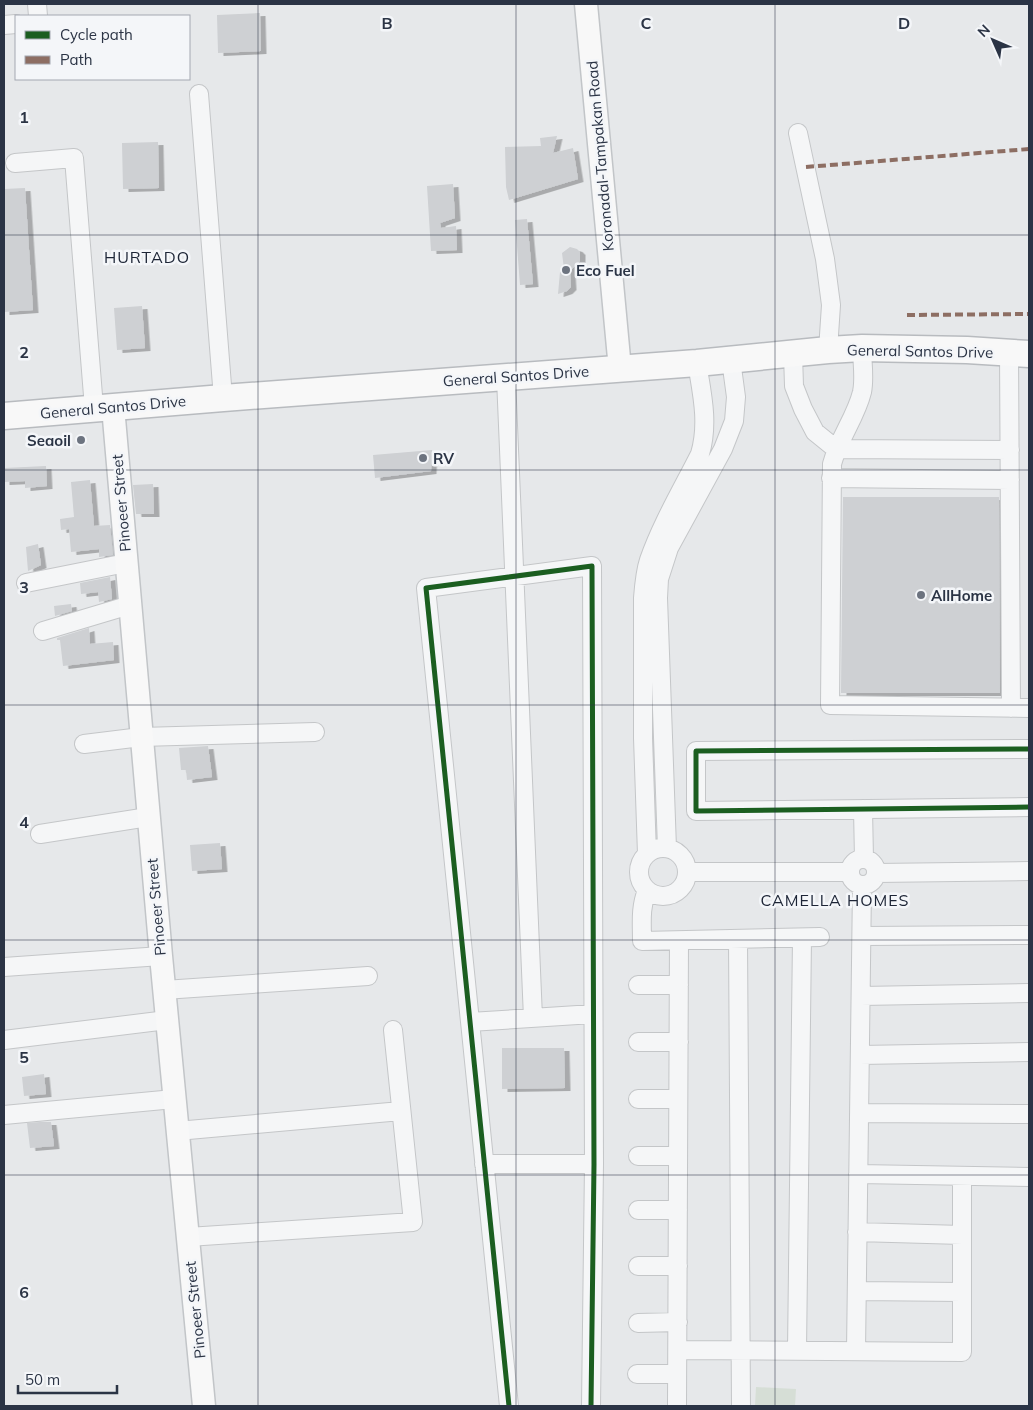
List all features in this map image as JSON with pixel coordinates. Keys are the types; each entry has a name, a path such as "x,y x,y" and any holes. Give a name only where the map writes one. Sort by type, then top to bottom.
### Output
{"highway":[{"name":"General Santos Drive","path":"4,416 697,363 828,350 862,348 1019,353"}],"main road":[{"name":"Koronadal-Tampakan Road","path":"586,4 620,369"},
{"name":"Pinoeer Street","path":"103,408 126,563 174,1099 204,1406"}],"street":[{"path":"200,94 223,398"},
{"path":"798,133 825,260 831,305 828,350"},
{"path":"14,163 74,158 103,408"},
{"path":"862,348 862,390 856,409 836,449 832,464 830,705 1029,708"},
{"path":"1011,708 1010,450 1019,353"},
{"path":"793,354 794,386 803,409 815,432 836,449 1010,450"},
{"path":"667,848 658,598 659,579 669,548 723,449 734,421 736,397 731,360"},
{"path":"647,854 643,738 643,598 645,577 656,542 700,454 704,439 706,425 697,363"},
{"path":"506,378 533,1018"},
{"path":"831,478 1010,480"},
{"path":"26,583 126,563"},
{"path":"509,1406 426,588 592,566 594,1164 592,1406"},
{"path":"43,631 130,605"},
{"path":"84,744 141,736 315,732"},
{"path":"1029,749 696,751 696,810 1029,807"},
{"path":"863,809 864,859"},
{"path":"40,834 148,817"},
{"path":"660,848 667,848 673,850 684,859 687,872 684,885 673,894 659,896 647,890 639,879 640,865 647,854 660,848"},
{"path":"864,859 873,863 876,873 872,882 862,886 853,881 850,872 854,862 864,859"},
{"path":"876,873 1029,871"},
{"path":"687,872 850,872"},
{"path":"856,1351 862,886"},
{"path":"647,890 642,902 642,941 820,938"},
{"path":"862,936 1029,935"},
{"path":"797,1351 802,938"},
{"path":"738,939 741,1406"},
{"path":"678,1406 679,941"},
{"path":"4,968 161,956"},
{"path":"164,990 368,976"},
{"path":"638,984 679,984"},
{"path":"861,996 1029,993"},
{"path":"470,1022 592,1014"},
{"path":"4,1040 167,1020"},
{"path":"188,1237 413,1222 393,1030"},
{"path":"638,1042 679,1042"},
{"path":"860,1055 1029,1052"},
{"path":"4,1115 174,1099"},
{"path":"638,1099 678,1099"},
{"path":"177,1131 401,1111"},
{"path":"859,1113 1029,1114"},
{"path":"638,1156 678,1156"},
{"path":"484,1164 594,1164"},
{"path":"858,1174 1029,1177"},
{"path":"678,1350 962,1352 962,1176"},
{"path":"638,1210 678,1210"},
{"path":"857,1232 962,1235"},
{"path":"638,1266 678,1266"},
{"path":"856,1291 962,1292"},
{"path":"638,1323 678,1322"},
{"path":"637,1374 678,1374"}],"shaded area":[{"path":"756,1387 796,1389 795,1406 755,1406"}],"building":[{"path":"260,13 261,51 218,53 217,15"},
{"path":"557,136 553,153 573,148 578,179 509,200 506,187 505,147 541,146 540,138"},
{"path":"158,142 159,188 123,189 122,143"},
{"path":"453,184 455,218 440,223 441,228 456,226 457,250 431,251 427,186"},
{"path":"25,188 33,310 4,312 4,189"},
{"path":"527,219 533,284 520,285 515,220"},
{"name":"Eco Fuel","path":"570,247 580,252 580,261 570,271 571,287 567,291 558,294 560,272 564,269 562,253"},
{"path":"142,306 145,348 117,350 114,308"},
{"path":"432,450 431,471 375,478 373,455"},
{"path":"46,466 47,486 25,488 25,481 4,482 4,468"},
{"path":"90,480 94,526 110,525 113,555 99,557 99,549 71,552 69,529 61,530 60,519 74,517 71,482"},
{"path":"153,484 154,514 136,514 133,485"},
{"path":"843,497 999,497 1000,693 841,693"},
{"path":"38,544 41,565 28,571 26,547"},
{"path":"110,577 112,599 99,602 98,592 81,594 80,583"},
{"path":"71,604 72,611 55,616 54,606"},
{"path":"89,628 90,644 113,642 114,660 63,666 60,640 57,640 57,638"},
{"path":"208,746 212,777 187,780 186,770 181,770 179,748"},
{"path":"220,843 222,869 192,871 190,845"},
{"path":"502,1048 564,1048 565,1088 502,1089"},
{"path":"44,1074 46,1094 24,1096 22,1077"},
{"path":"51,1122 54,1146 30,1148 27,1123"}],"marked path":[{"path":"806,167 1029,149"},
{"path":"907,315 1029,314"}],"cycle path":[{"path":"509,1406 426,588 592,566 594,1164 591,1406"},
{"path":"1029,749 696,751 696,811 1029,807"}],"place":[{"name":"Eco Fuel","path":"566,270"},
{"name":"Seaoil","path":"81,440"},
{"name":"RV","path":"423,458"},
{"name":"AllHome","path":"921,595"}],"district":[{"name":"HURTADO","path":"147,257"},
{"name":"CAMELLA HOMES","path":"835,900"}]}
